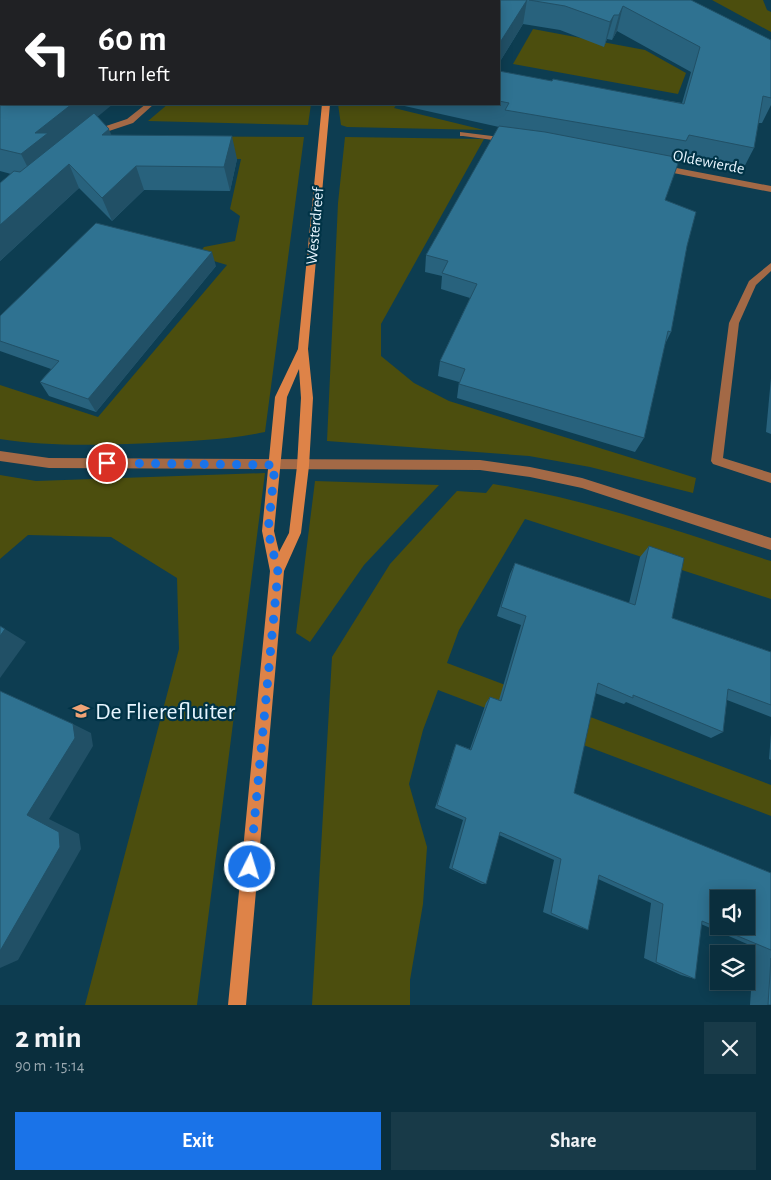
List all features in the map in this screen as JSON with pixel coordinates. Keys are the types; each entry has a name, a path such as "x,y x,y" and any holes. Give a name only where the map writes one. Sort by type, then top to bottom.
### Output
{"main road":[{"name":"Westerdreef","path":"237,1005 278,572 295,533 303,466 308,398 303,349 326,105"},
{"name":"Westerdreef","path":"278,572 268,531 281,397 303,349"}],"street":[{"path":"85,145 103,130 130,121 149,105"},
{"path":"463,134 515,141"},
{"name":"Oldewierde","path":"648,165 771,189"},
{"path":"771,266 752,282 734,323 717,461 771,478"},
{"path":"0,456 49,462 303,466 480,465 530,472 582,483 771,544"}],"shaded area":[{"path":"712,0 763,0 767,10 771,12 771,32"},
{"path":"533,29 645,50 686,73 678,94 513,64"},
{"path":"167,105 311,105 308,125 148,121"},
{"path":"338,105 396,105 394,108 484,130 347,127 341,125"},
{"path":"102,136 304,137 265,432 208,440 152,443 76,445 0,439 0,385 98,417 227,265 197,256 204,247 235,241 240,216 230,209 241,159 170,159"},
{"path":"345,137 484,139 381,324 381,356 414,383 449,401 696,478 693,493 590,467 529,456 327,441 338,203"},
{"path":"265,473 197,1005 85,1005 179,649 177,578 111,537 28,535 0,559 0,475 36,481"},
{"path":"315,481 439,485 364,565 310,642 296,633"},
{"path":"493,484 529,490 599,507 771,561 771,599 525,519 459,630 447,663 771,785 771,816 438,690 423,730 409,784 427,847 423,904 410,980 410,1005 312,1005 332,657 390,564 457,491 486,493"}],"building":[{"path":"500,0 527,0 500,42"},
{"path":"529,0 691,0 771,40 771,98 763,96 754,148 689,135 686,141 505,110 509,103 500,101 500,71 552,81 553,79 684,104 700,47 623,6 619,15 614,15 610,22 565,6"},
{"path":"0,105 71,105 35,133 48,133 21,154 0,149"},
{"path":"94,113 109,129 102,135 232,136 224,167 136,166 102,198 69,164 0,225 0,183 14,171 20,172"},
{"path":"499,126 545,132 680,158 665,200 696,212 687,246 671,332 668,331 644,438 459,384 465,369 440,361 477,284 442,273 448,261 426,255"},
{"path":"96,223 212,252 88,399 40,382 59,361 0,341 0,316"},
{"path":"649,546 684,558 672,618 771,652 771,705 728,689 723,732 633,695 633,698 598,683 574,793 771,873 771,950 735,935 755,935 755,890 710,890 710,924 702,921 695,979 656,962 663,904 599,875 588,930 551,913 561,859 500,832 486,884 452,868 466,818 437,805 456,744 471,750 490,697 501,701 526,616 501,607 515,563 635,605"},
{"path":"0,626 5,629 0,636"},
{"path":"0,691 73,724 75,738 27,815 59,832 60,847 0,951"},
{"path":"771,958 771,1005 768,1005"}],"place":[{"name":"De Flierefluiter","path":"81,711"}],"route":[{"path":"107,463 275,465 268,531 278,572 250,867"}]}
